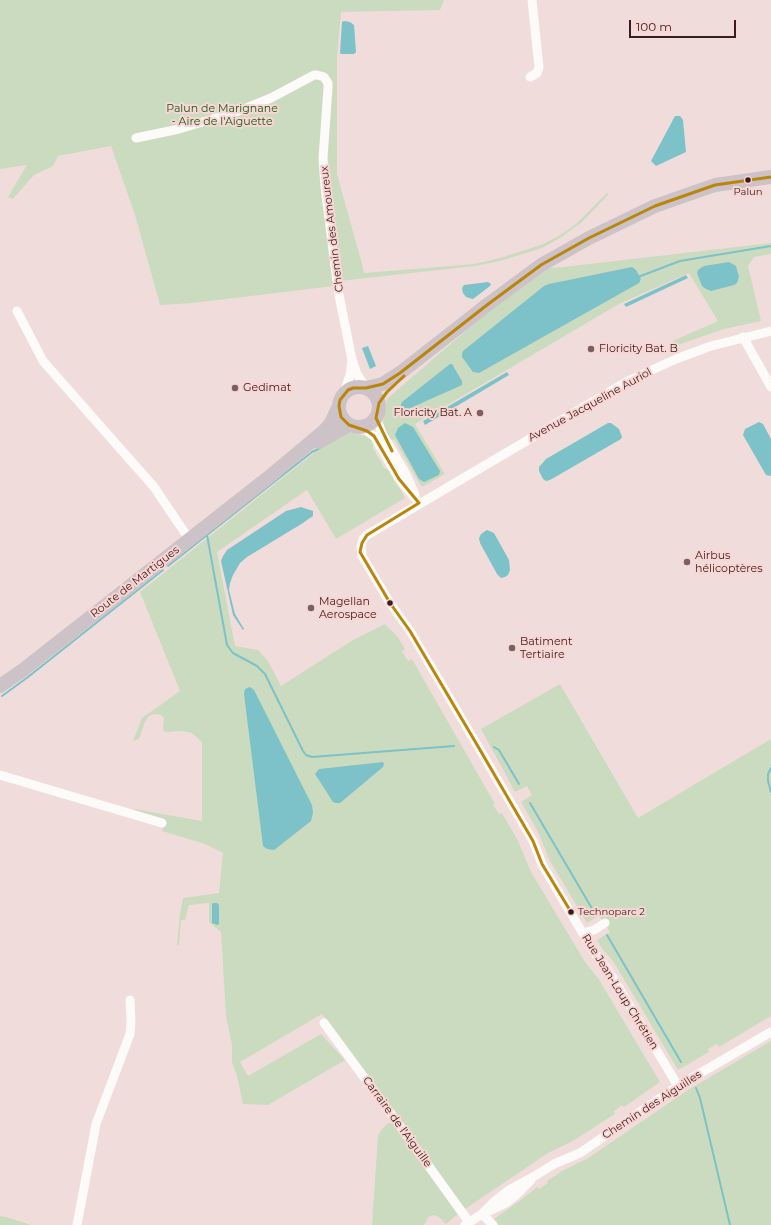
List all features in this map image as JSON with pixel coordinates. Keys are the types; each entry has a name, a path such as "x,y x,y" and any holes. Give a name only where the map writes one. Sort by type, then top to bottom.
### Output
{"main road":[{"path":"445,338 387,392 379,403 376,418 369,425 354,426 341,417 341,401 348,390 383,384 541,265 625,220 655,206 685,197 715,185 771,177"},
{"path":"685,197 771,187"},
{"path":"366,388 372,392 379,403"},
{"name":"Route de Martigues","path":"0,686 23,670 269,477 324,431 331,423 341,401"},
{"name":"Route de Martigues","path":"269,477 319,442 354,426"}],"street":[{"path":"530,77 537,73 539,67 532,0"},
{"name":"Chemin des Amoureux","path":"136,138 179,129 239,111 271,98 314,75 320,75 326,80 328,88 323,158 325,187 338,290 352,360 357,374 366,388"},
{"path":"17,311 43,362 154,488 189,540"},
{"name":"Avenue Jacqueline Auriol","path":"419,503 628,381 686,355 711,346 771,331"},
{"path":"743,337 771,387"},
{"name":"Chemin des Amoureux","path":"341,401 350,374 352,360"},
{"path":"376,418 382,433 407,476 419,503"},
{"path":"354,426 367,431 374,436 398,479 419,503"},
{"name":"Rue Jean-Loup Chrétien","path":"419,503 367,535 362,543 360,552 390,603 410,631 476,743 533,841 542,864 583,934 592,949 614,978 678,1086"},
{"path":"0,775 162,823"},
{"path":"583,934 594,930 605,923"},
{"path":"76,1225 98,1119 130,1034 130,1000"},
{"name":"Carraire de l'Aiguille","path":"324,1023 395,1119 467,1224 482,1214"},
{"name":"Chemin des Aiguilles","path":"482,1214 500,1196 518,1184 554,1164 580,1153 678,1086 771,1032"},
{"path":"482,1214 493,1225"}],"green space":[{"name":"Palun de Marignane - Aire de l'Aiguette","path":"0,0 444,0 440,10 341,12 337,57 337,174 364,273 475,264 541,245 559,236 576,224 607,193 609,194 582,222 560,238 542,248 500,261 475,266 340,281 334,286 193,303 160,305 135,215 111,146 58,156 53,166 34,175 13,199 8,197 27,165 0,169"},
{"path":"771,243 771,254 754,257 748,266 761,321 724,329 675,346 673,341 718,321 689,273 619,304 415,424 445,474 422,487 394,439 390,441 383,423 388,398 491,309 548,268"},
{"path":"351,433 368,436 373,441 373,448 384,468 389,470 405,498 336,539 307,490 217,552 235,646 258,650 268,661 281,686 353,640 385,624 398,637 405,649 402,651 408,661 412,659 495,804 493,805 499,814 502,813 518,841 531,872 585,962 598,978 660,1082 624,1107 622,1105 614,1111 615,1114 573,1141 548,1153 465,1209 322,1014 240,1062 248,1076 321,1034 345,1060 268,1105 243,1104 237,1076 232,1062 232,1045 226,1016 221,932 209,922 209,903 189,905 185,920 181,920 179,945 177,945 183,898 219,893 223,853 205,844 162,831 165,819 134,810 202,821 202,742 192,733 181,731 166,732 163,730 164,718 161,715 154,714 149,716 145,722 139,739 133,741 142,718 180,691 140,592 325,444 341,434"},
{"path":"560,684 638,818 771,739 771,1016 719,1047 717,1044 708,1049 709,1052 678,1070 613,961 603,950 597,940 610,932 599,915 587,923 550,861 538,832 521,802 532,795 527,786 515,792 481,729"},
{"path":"771,1041 771,1225 499,1225 495,1222 494,1219 537,1187 539,1189 548,1183 547,1181 562,1171 588,1158 688,1090"},
{"path":"388,1123 394,1124 458,1214 446,1224 439,1217 433,1215 428,1217 424,1225 372,1225 378,1135"},
{"path":"0,1216 6,1217 31,1225 0,1225"}],"water":[{"path":"342,22 350,22 354,25 356,52 354,54 340,53"},
{"path":"675,116 680,116 683,120 686,152 656,166 651,161"},
{"path":"729,262 736,266 739,277 737,283 711,291 702,286 697,273 698,270 704,266"},
{"path":"632,267 636,270 641,279 639,283 479,373 473,372 462,357 463,351 544,286"},
{"path":"686,275 688,278 626,307 624,304"},
{"path":"488,282 491,284 490,286 473,299 466,297 463,293 462,288 464,285"},
{"path":"368,346 376,366 370,369 362,348"},
{"path":"450,364 452,364 462,381 462,385 406,410 400,408 402,402"},
{"path":"507,372 509,375 425,425 423,421"},
{"path":"759,422 763,424 771,439 771,476 766,475 743,435 745,429"},
{"path":"405,423 413,427 440,471 439,475 424,482 419,479 395,435 398,428"},
{"path":"608,423 611,423 619,429 622,437 621,439 550,480 546,481 543,479 539,471 539,467 546,459"},
{"path":"301,507 313,511 313,516 247,557 240,563 233,575 229,590 235,614 244,629 243,630 233,615 221,561 223,556 227,550 286,511"},
{"path":"487,530 494,533 509,560 510,570 508,575 505,577 501,578 497,574 480,543 479,538 481,534"},
{"path":"250,687 254,690 312,805 313,813 311,821 274,850 267,849 263,846 244,694 245,689"},
{"path":"383,762 383,767 340,803 333,802 315,774 319,769"},
{"path":"213,903 217,903 219,905 219,924 217,925 212,923"}],"waterway":[{"path":"638,277 680,261 771,246"},
{"path":"320,448 312,452 207,535 227,645 233,653 257,666 265,674 306,755 312,757 454,746"},
{"path":"168,566 207,535"},
{"path":"2,696 163,570"},
{"path":"494,747 499,750 519,784"},
{"path":"771,768 768,774 771,792"},
{"path":"530,803 594,912"},
{"path":"607,935 681,1062"},
{"path":"696,1088 700,1098 730,1225"}],"transit line":[{"path":"419,503 399,479 374,436 367,431 349,425 341,417 339,406 340,400 348,390 383,384 400,373 541,265 589,238 655,206 715,185 771,177"},
{"path":"392,451 376,418 379,403 387,392 404,376"},
{"path":"419,503 367,535 362,543 360,552 390,603 410,631 476,743 533,841 542,864 571,912"}],"place":[{"name":"Palun","path":"748,180"},
{"name":"Floricity Bat. B","path":"591,349"},
{"name":"Gedimat","path":"235,388"},
{"name":"Floricity Bat. A","path":"480,413"},
{"name":"Airbus hélicoptères","path":"687,562"},
{"name":"Magellan Aerospace","path":"311,608"},
{"name":"Batiment Tertiaire","path":"512,648"},
{"name":"Technoparc 2","path":"571,912"}]}
